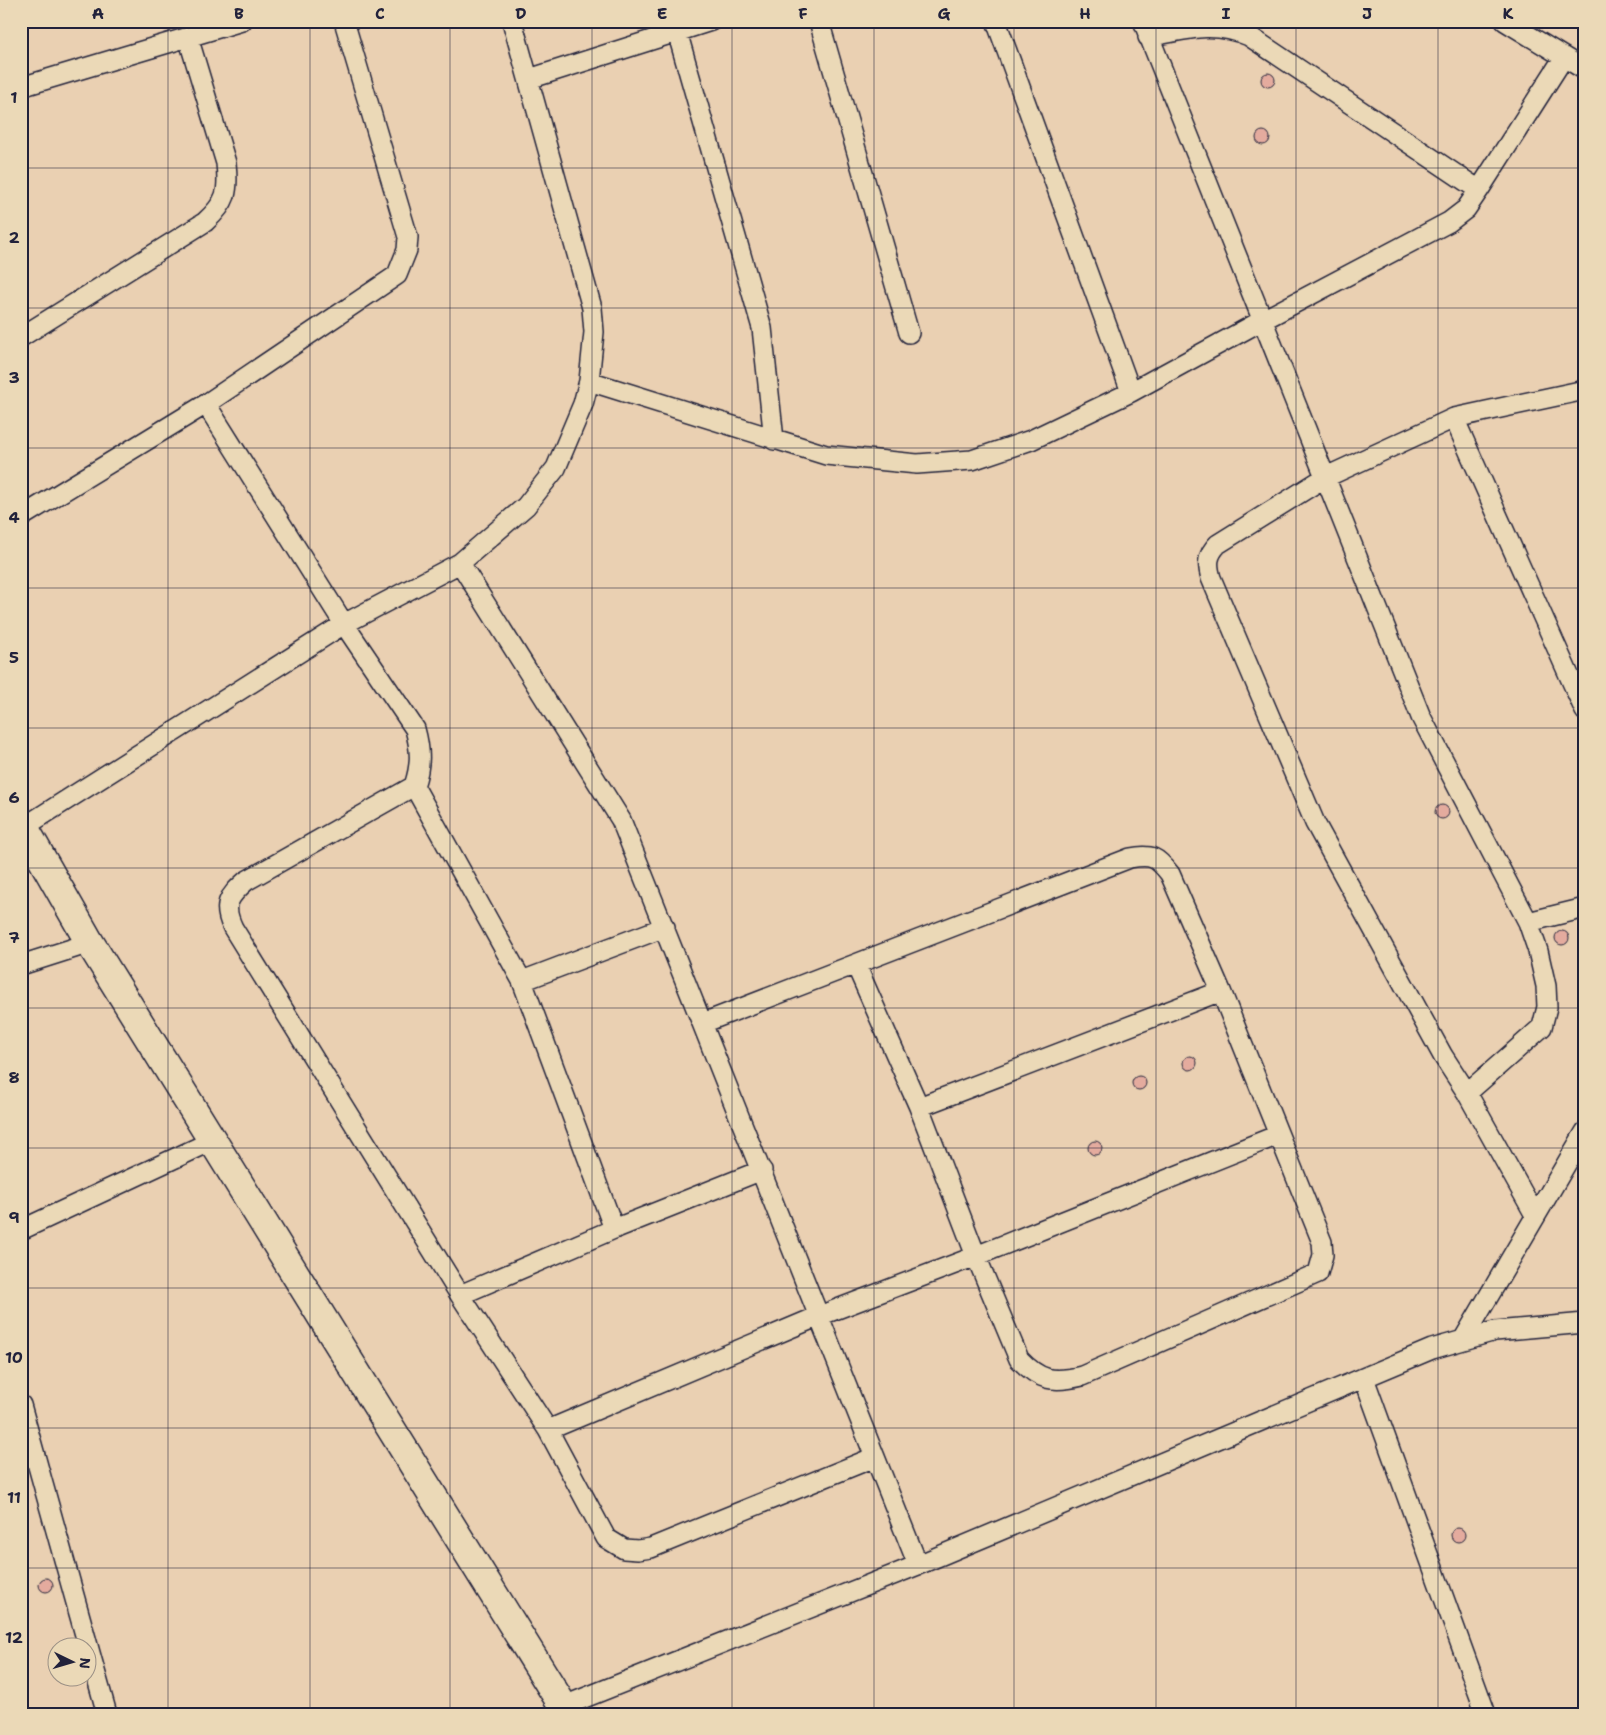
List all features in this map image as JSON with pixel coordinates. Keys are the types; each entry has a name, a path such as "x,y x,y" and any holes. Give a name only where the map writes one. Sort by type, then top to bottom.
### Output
{"street":[{"path":"21,87 242,21"},
{"path":"21,517 206,404 398,275 403,264 408,237 344,21"},
{"path":"512,21 592,308 594,332 589,381 580,412 556,468 526,506 460,563 344,624 23,824 90,943 214,1140 559,1711 918,1565 1432,1349 1495,1331 1585,1323"},
{"path":"529,79 675,27 711,21"},
{"path":"820,21 909,333"},
{"path":"996,21 1131,392"},
{"path":"1505,21 1585,70"},
{"path":"1467,1092 1542,1027 1547,1007 1546,986 1538,951 1528,922 1421,717 1145,29 1220,26 1249,36 1479,190"},
{"path":"675,27 762,328 774,440"},
{"path":"21,336 205,222 224,202 228,180 226,163 188,37"},
{"path":"589,381 826,455 917,464 953,463 972,460 1031,440 1131,392 1449,222 1466,210 1564,57"},
{"path":"1534,1215 1467,1092 1448,1065 1315,823 1208,568 1211,551 1218,544 1324,478 1454,418 1585,390"},
{"path":"206,404 344,624 415,729 420,749 420,766 414,786 246,881 232,893 227,906 233,928 460,1295 548,1430 606,1538 624,1549 638,1550 651,1548 875,1457"},
{"path":"1454,418 1585,711"},
{"path":"460,563 610,800 635,851 918,1565"},
{"path":"414,786 522,981 614,1229"},
{"path":"703,1023 1130,858 1151,857 1160,861 1170,874 1220,990 1322,1242 1323,1255 1318,1273 1082,1376 1060,1381 1042,1377 1030,1371 1019,1359 976,1256 919,1107 856,965"},
{"path":"1528,922 1585,908"},
{"path":"522,981 665,927"},
{"path":"21,965 90,943"},
{"path":"919,1107 1220,990"},
{"path":"1463,1340 1534,1215 1585,1132"},
{"path":"548,1430 819,1316 976,1256 1278,1134"},
{"path":"21,1230 214,1140"},
{"path":"460,1295 614,1229 762,1170"},
{"path":"1364,1378 1486,1714"},
{"path":"21,1405 107,1714"}],"building":[{"path":"1265,73 1271,73 1275,80 1271,87 1265,87 1261,83 1261,77"},
{"path":"1260,131 1266,131 1270,138 1266,145 1260,145 1256,141 1256,135"},
{"path":"1439,805 1445,805 1449,812 1445,819 1439,819 1435,815 1435,809"},
{"path":"1559,931 1565,931 1569,938 1565,945 1559,945 1555,941 1555,935"},
{"path":"1187,1056 1193,1056 1197,1063 1193,1070 1187,1070 1183,1066 1183,1060"},
{"path":"1136,1076 1142,1076 1146,1083 1142,1090 1136,1090 1132,1086 1132,1080"},
{"path":"1092,1141 1098,1141 1102,1148 1098,1155 1092,1155 1088,1151 1088,1145"},
{"path":"1455,1528 1461,1528 1465,1535 1461,1542 1455,1542 1451,1538 1451,1532"},
{"path":"43,1578 49,1578 53,1585 49,1592 43,1592 39,1588 39,1582"}]}
